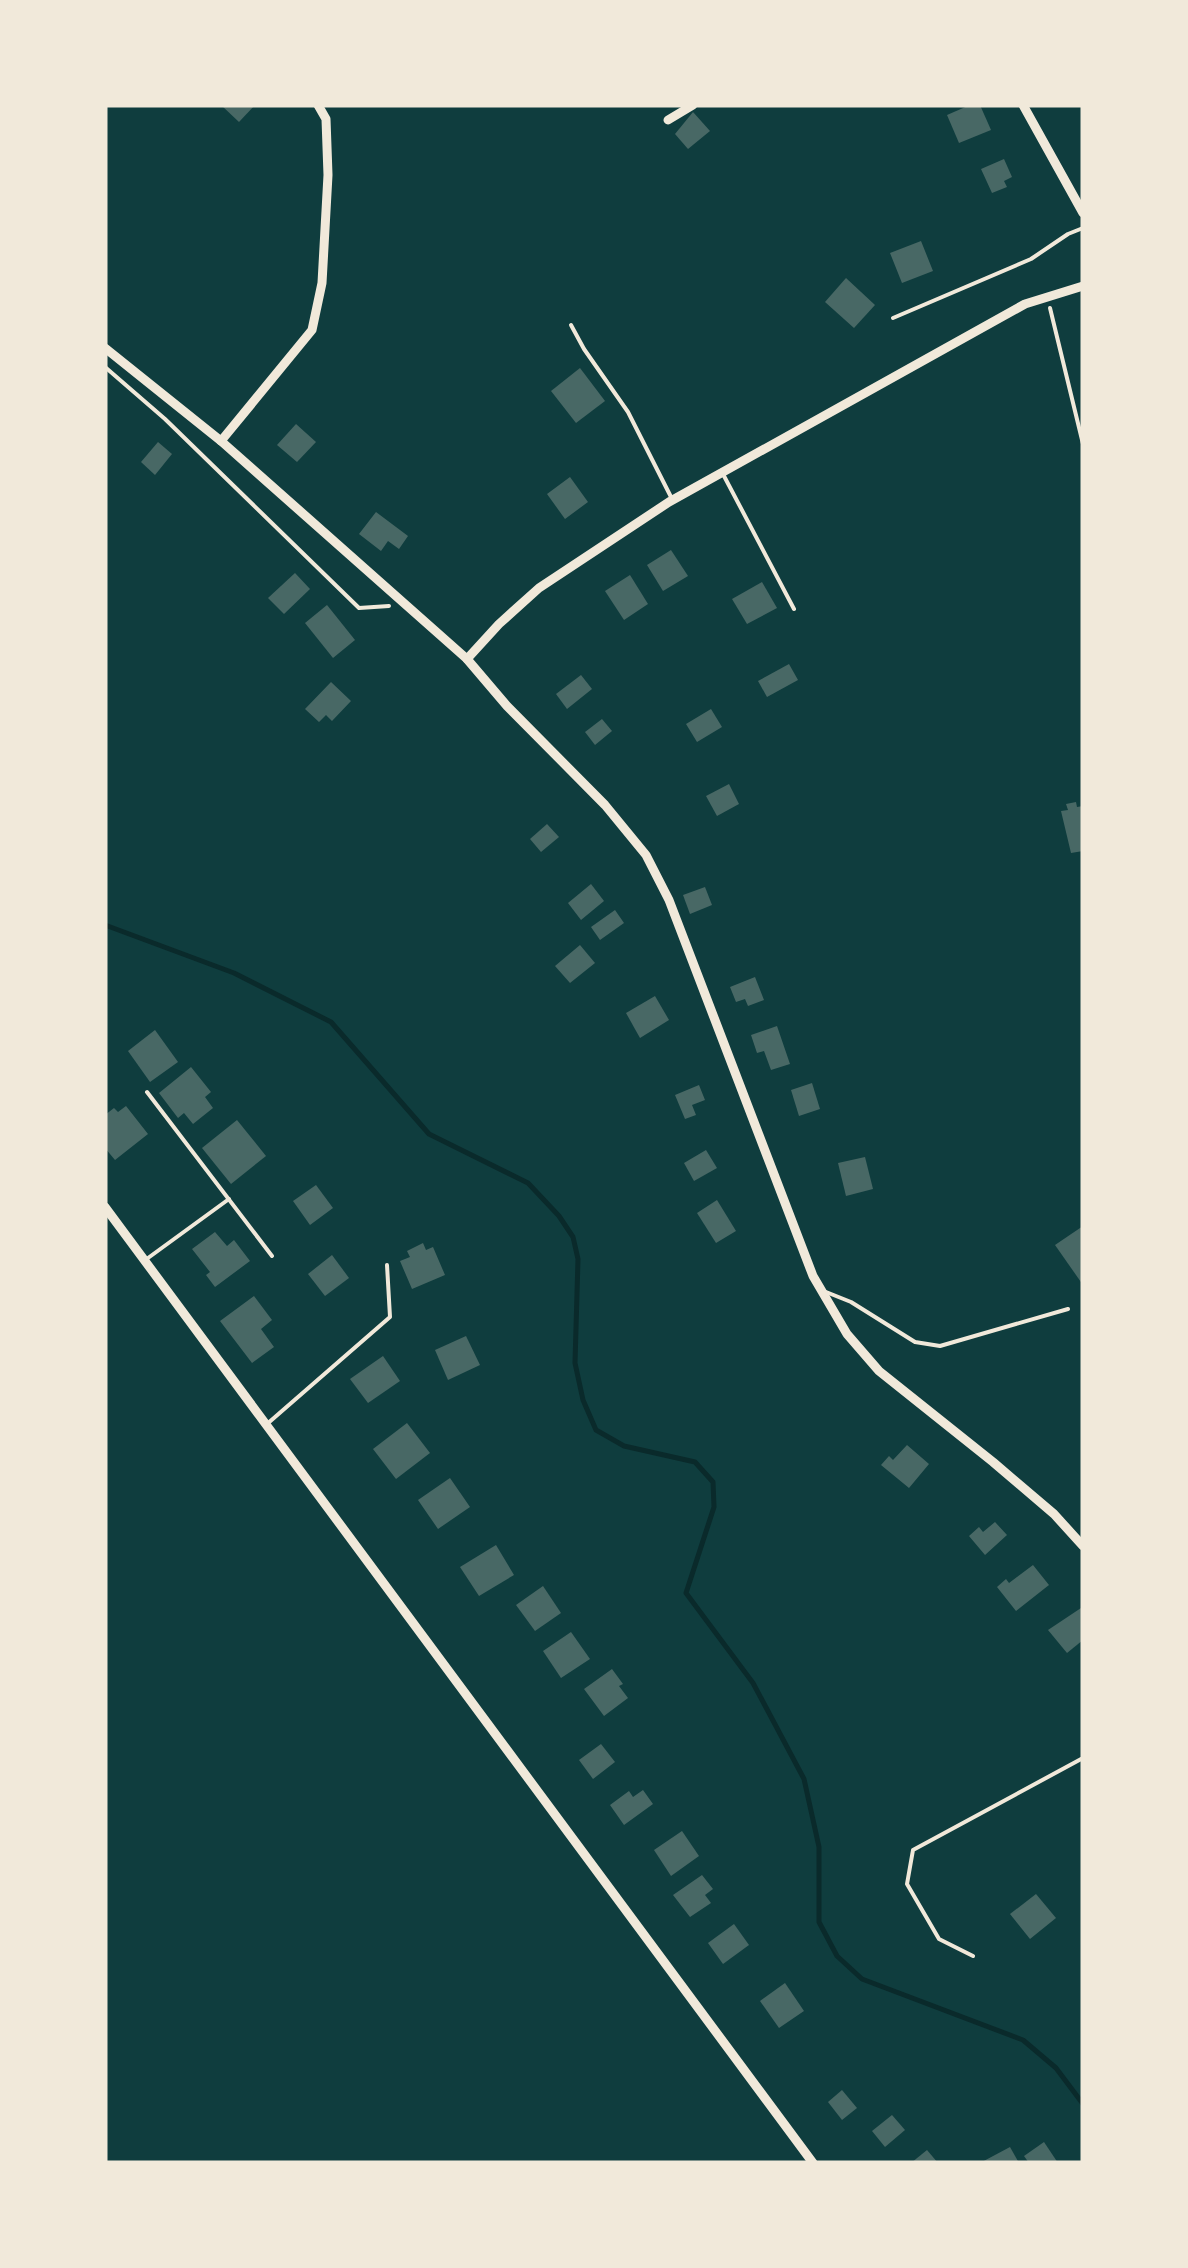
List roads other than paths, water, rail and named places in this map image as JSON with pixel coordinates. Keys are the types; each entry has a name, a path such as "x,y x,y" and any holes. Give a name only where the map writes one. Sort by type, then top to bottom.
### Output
{"street":[{"path":"221,441 312,330 322,282 328,175 326,119 318,105"},
{"path":"668,120 693,105"},
{"path":"1023,105 1083,213"},
{"path":"467,659 538,588 672,500 1025,304 1083,286"},
{"path":"105,348 221,441 467,659 646,855 669,900 806,1258 846,1334 879,1371 1030,1493 1083,1546"},
{"path":"105,1207 814,2163"}],"lane":[{"path":"893,318 1031,260 1083,228"},
{"path":"571,324 584,350 628,412 672,500"},
{"path":"722,472 794,609"},
{"path":"146,1092 272,1256"},
{"path":"145,1260 228,1199"},
{"path":"267,1424 390,1317 387,1266"},
{"path":"822,1290 851,1302 915,1342 940,1346 1068,1309"},
{"path":"973,1956 938,1939 907,1884 914,1850 1083,1758"}],"waterway":[{"path":"105,925 234,973 331,1022 429,1134 528,1183 559,1216 573,1237 578,1259 575,1363 583,1400 596,1430 624,1446 695,1462 713,1482 714,1507 686,1593 753,1683 804,1779 819,1847 819,1922 837,1956 862,1979 1023,2040 1056,2068 1083,2104"}]}
